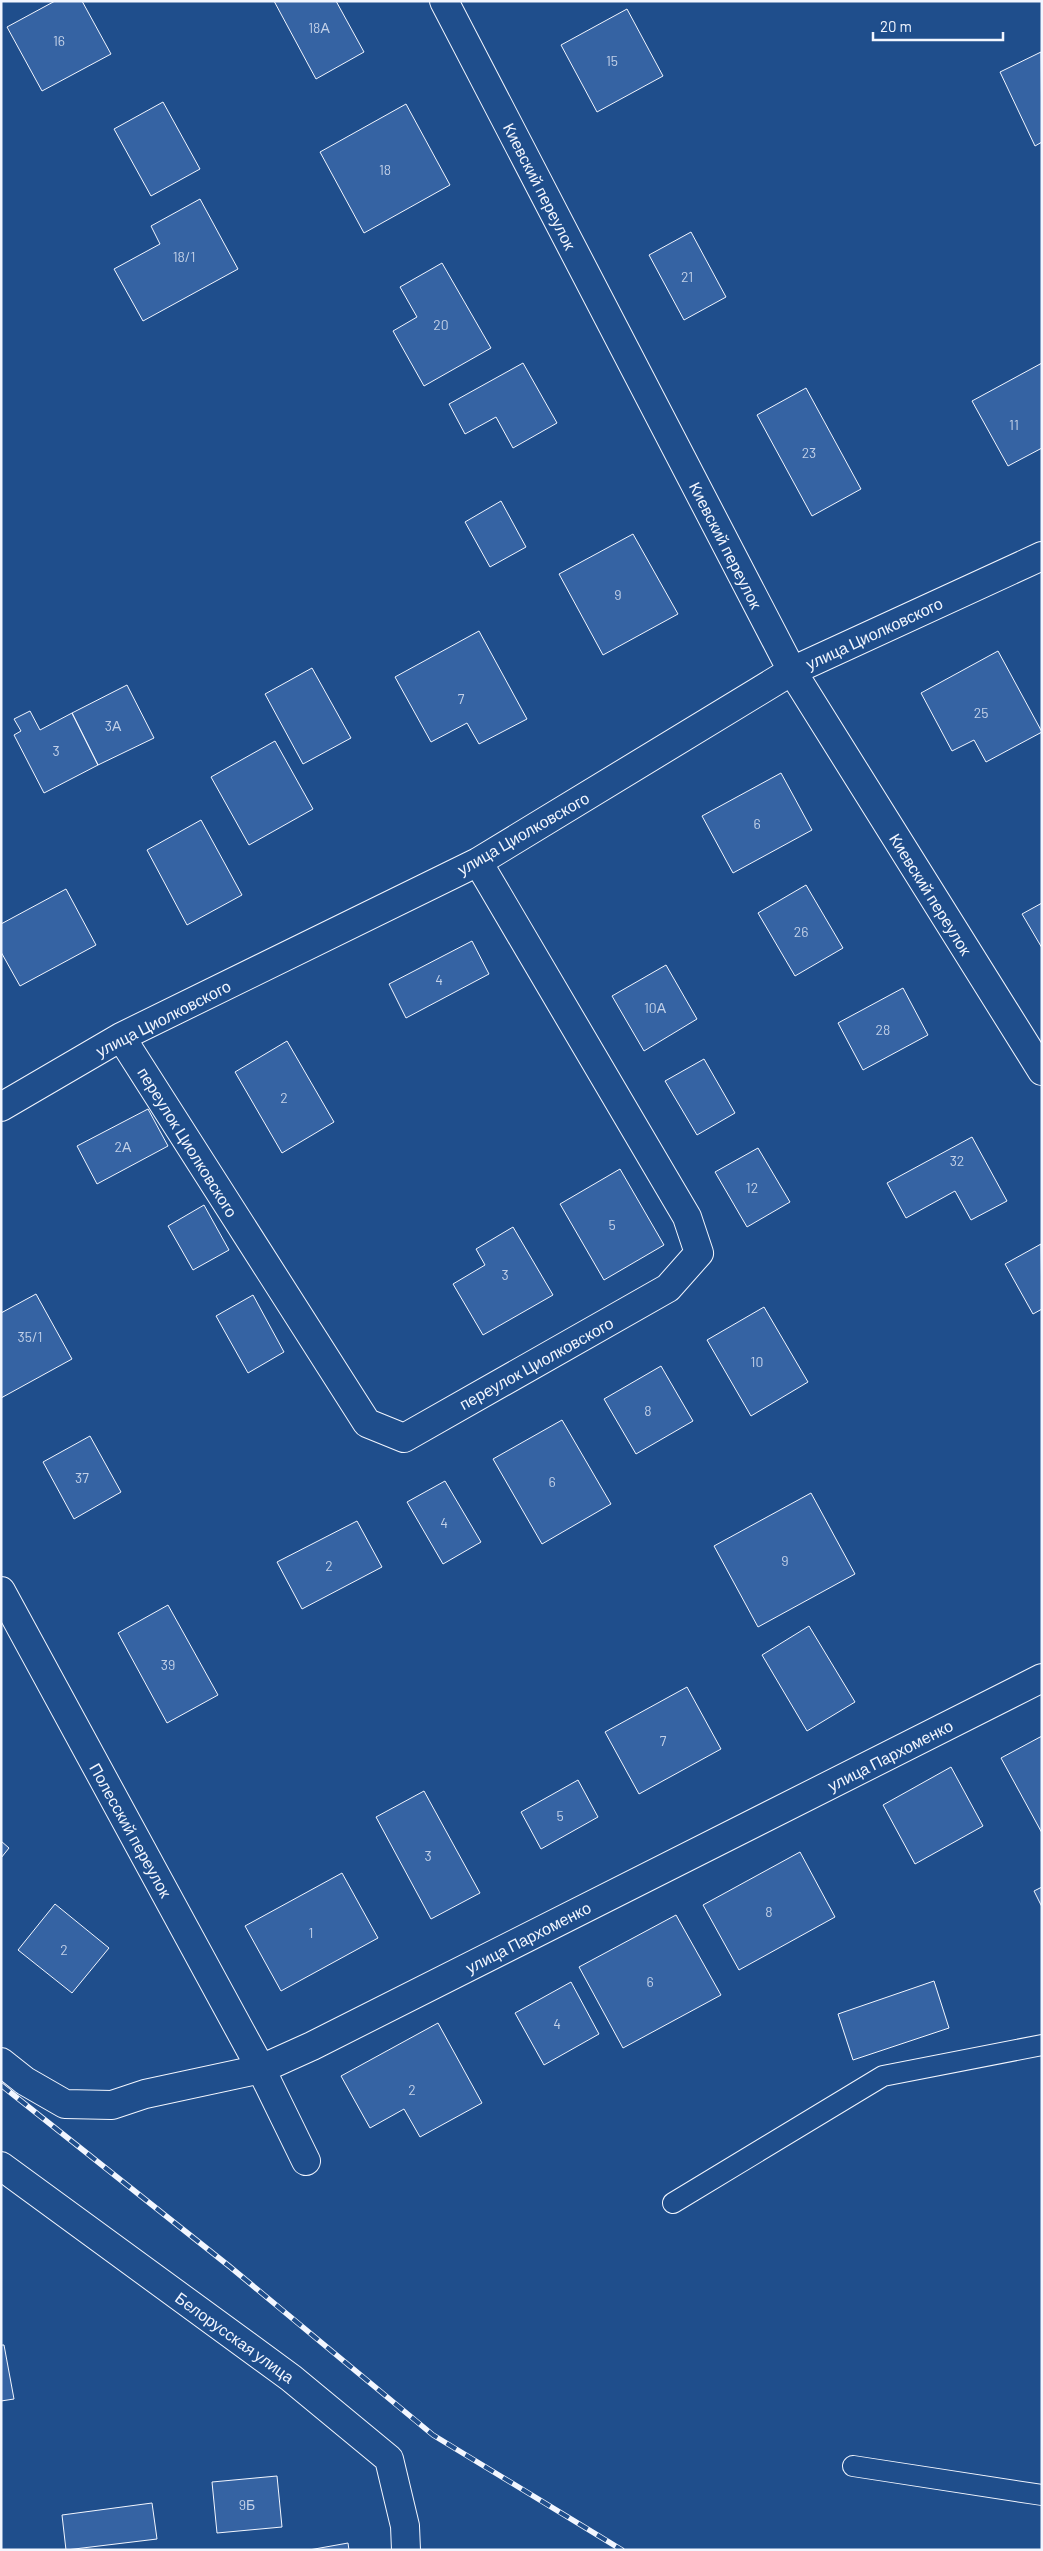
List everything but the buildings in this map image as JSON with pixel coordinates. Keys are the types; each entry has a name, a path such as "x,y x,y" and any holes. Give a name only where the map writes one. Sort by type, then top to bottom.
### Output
{"street":[{"name":"Киевский переулок","path":"444,1 792,671 1042,1071"},
{"name":"улица Циолковского","path":"1,1107 121,1037 478,862 792,671 1042,556"},
{"name":"переулок Циолковского","path":"121,1037 367,1424 404,1438 668,1288 699,1254 687,1217 478,862"},
{"name":"Полесский переулок","path":"1,1591 261,2069"},
{"name":"улица Пархоменко","path":"1,2062 25,2081 65,2104 112,2104 145,2094 261,2069 321,2042 1042,1678"},
{"path":"261,2069 306,2161"},
{"name":"Белорусская улица","path":"1,2166 291,2378 389,2459 405,2526 406,2550"}],"lane":[{"path":"673,2203 883,2076 1042,2045"},
{"path":"853,2466 1042,2495"}],"railway":[{"path":"1,2085 229,2266 433,2435 622,2550"}]}
